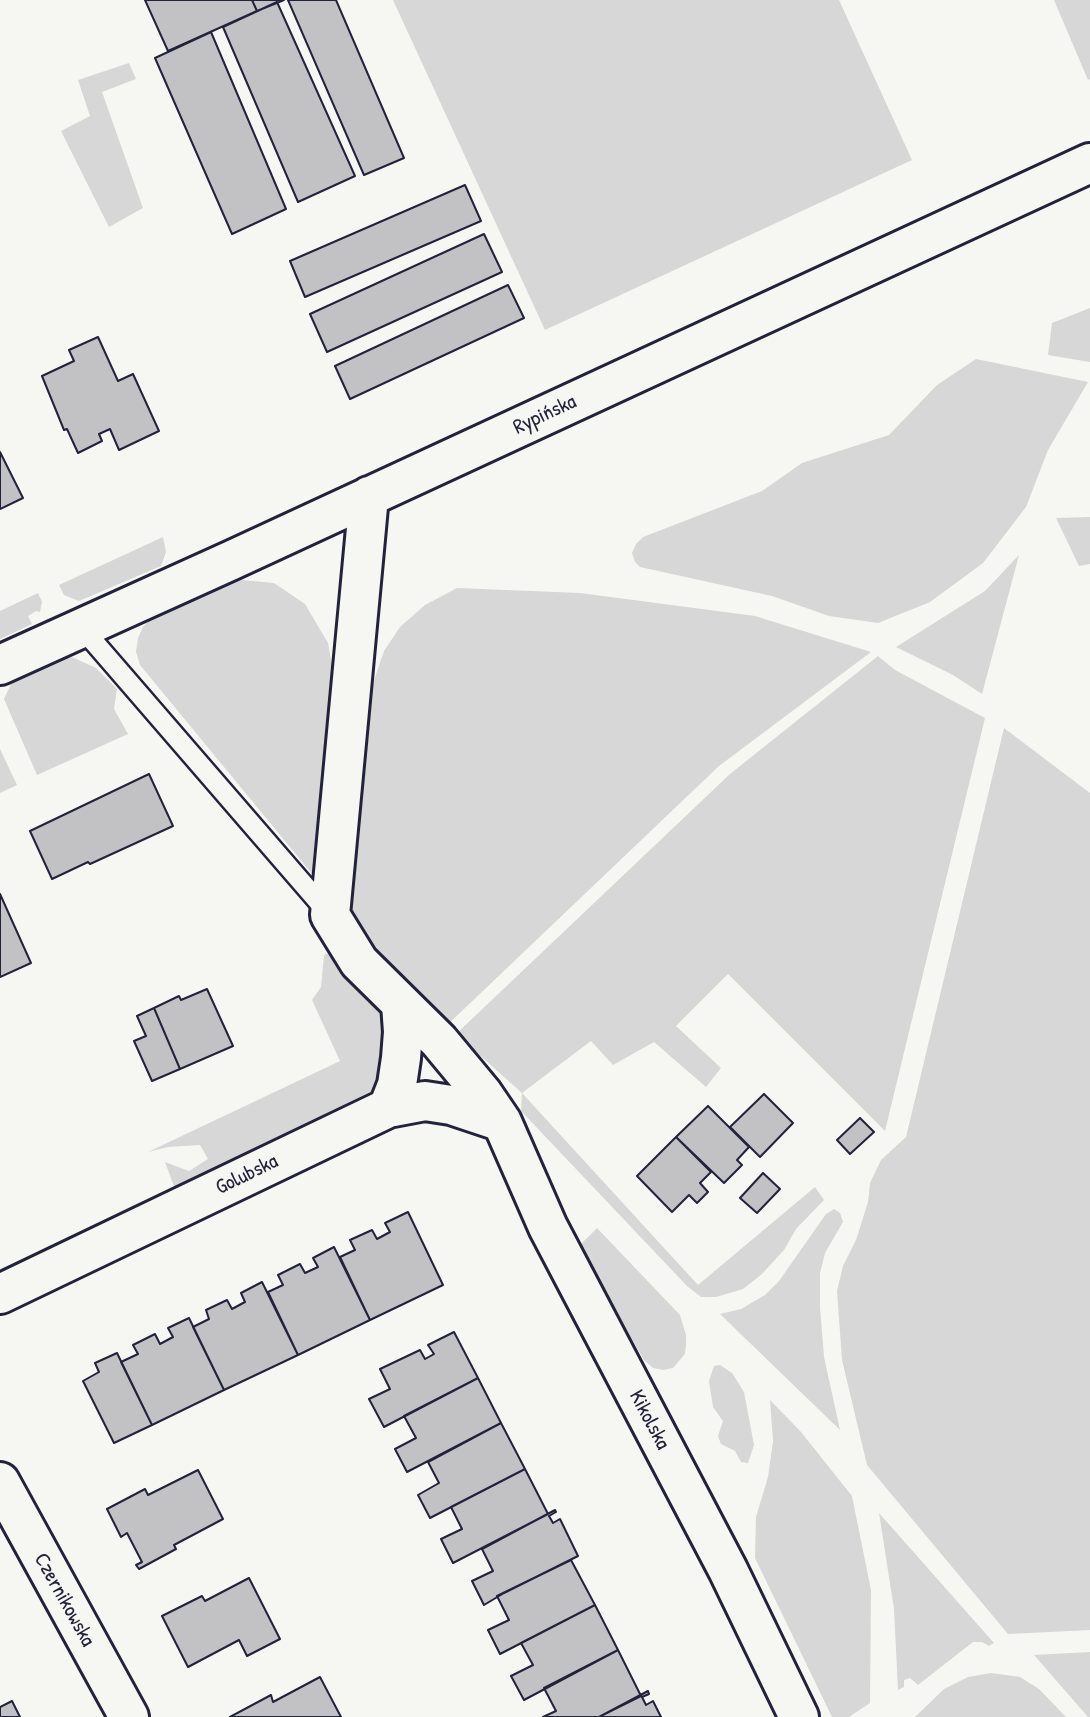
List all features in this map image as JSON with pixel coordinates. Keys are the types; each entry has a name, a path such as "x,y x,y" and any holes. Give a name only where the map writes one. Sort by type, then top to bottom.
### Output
{"street":[{"name":"Rypińska","path":"0,665 1090,163"},
{"path":"330,915 369,496"},
{"name":"Kikolska","path":"330,915 359,962 439,1041 483,1094 502,1122 548,1227 728,1570 799,1717"},
{"path":"388,1108 397,1085 401,1058 401,1004"},
{"name":"Golubska","path":"0,1294 388,1108 425,1101 451,1105 502,1122"},
{"name":"Czernikowska","path":"0,1482 129,1717"}],"lane":[{"path":"81,627 330,915"}],"shaded area":[{"path":"393,0 839,0 912,160 545,330"},
{"path":"1054,0 1090,0 1088,80"},
{"path":"129,63 136,79 102,92 143,208 109,227 61,131 90,116 78,80"},
{"path":"1090,308 1090,362 1048,355 1052,323"},
{"path":"976,359 1088,382 1048,450 1026,507 983,563 930,602 878,623 829,616 772,596 640,567 635,562 632,553 643,537 762,491 802,463 889,435 937,385"},
{"path":"1090,517 1090,564 1079,566 1056,518"},
{"path":"163,537 166,552 161,566 79,601 64,595 59,585"},
{"path":"1019,555 982,694 953,675 896,647 985,591"},
{"path":"232,579 274,583 305,604 328,643 335,682 313,875 140,665 136,652 143,627 153,616"},
{"path":"457,588 580,593 755,616 871,652 719,766 443,1029 368,946 351,905 347,877 373,683 384,651 400,627 425,605"},
{"path":"38,593 42,602 40,612 36,611 28,616 32,624 0,639 0,611"},
{"path":"878,656 895,670 985,718 885,1131 728,974 676,1026 721,1068 706,1087 654,1042 613,1065 591,1041 522,1093 456,1034 730,774"},
{"path":"72,657 96,668 117,689 114,709 128,734 37,775 4,699 11,684 58,660"},
{"path":"1004,728 1090,793 1090,1630 1008,1634 867,1465 842,1360 837,1291 843,1266 856,1240 868,1202 870,1183 881,1160 906,1137"},
{"path":"0,749 17,785 0,793"},
{"path":"333,951 388,1018 387,1077 374,1090 175,1189 165,1162 189,1171 208,1159 200,1145 168,1147 148,1152 340,1061 312,1000 321,987 324,955"},
{"path":"522,1093 698,1285 815,1187 824,1200 796,1229 784,1250 762,1274 743,1289 716,1297 701,1297 687,1286 521,1111"},
{"path":"834,1209 840,1213 843,1222 825,1253 820,1273 820,1307 824,1357 840,1430 720,1314 741,1309 765,1295 779,1281 826,1214"},
{"path":"597,1228 680,1315 686,1335 685,1354 673,1368 653,1368 644,1360 578,1247"},
{"path":"720,1365 732,1373 744,1392 754,1445 748,1463 741,1462 735,1451 721,1444 718,1436 723,1421 713,1407 709,1381 714,1366"},
{"path":"770,1400 801,1432 852,1496 871,1590 870,1703 849,1717 832,1717 755,1558 756,1517 768,1477 773,1441"},
{"path":"879,1513 994,1643 989,1646 982,1642 973,1642 918,1685 910,1678 904,1680 904,1687 898,1690 894,1609"},
{"path":"1090,1652 1090,1717 1088,1717 1034,1655"},
{"path":"991,1673 1020,1677 1039,1689 1066,1717 915,1717 944,1689 968,1677"}],"building":[{"path":"145,0 252,0 257,11 168,51"},
{"path":"252,0 284,0 257,11"},
{"path":"288,0 336,0 404,158 364,175"},
{"path":"277,2 355,176 298,202 223,27"},
{"path":"211,32 286,209 232,234 155,58"},
{"path":"465,185 481,221 305,297 290,261"},
{"path":"484,234 502,272 327,352 310,314"},
{"path":"508,285 524,318 350,399 335,366"},
{"path":"98,337 118,381 133,374 159,431 119,450 110,429 99,434 102,441 78,453 67,429 64,430 42,376 74,361 69,350"},
{"path":"0,452 23,498 0,509"},
{"path":"149,774 173,826 52,879 30,831"},
{"path":"0,894 31,963 0,977"},
{"path":"207,989 233,1046 180,1069 154,1008 179,996 181,1000"},
{"path":"154,1008 180,1069 152,1081 134,1041 146,1036 137,1016"},
{"path":"764,1094 793,1123 760,1157 730,1127"},
{"path":"708,1106 749,1147 737,1160 742,1165 724,1183 676,1137"},
{"path":"860,1118 874,1132 850,1154 837,1140"},
{"path":"676,1137 711,1172 700,1183 708,1192 697,1203 689,1195 672,1212 637,1176"},
{"path":"763,1173 780,1189 757,1213 740,1198"},
{"path":"408,1212 443,1285 370,1320 340,1257 355,1250 350,1240 372,1230 377,1239 390,1232 385,1223"},
{"path":"334,1247 370,1320 298,1355 268,1292 283,1285 278,1275 300,1264 305,1273 318,1267 313,1258"},
{"path":"262,1282 298,1355 224,1390 193,1327 209,1319 206,1310 227,1300 232,1309 245,1302 241,1293"},
{"path":"189,1318 224,1390 152,1425 121,1362 138,1354 133,1345 155,1334 160,1344 173,1337 168,1328"},
{"path":"454,1332 478,1378 384,1427 369,1399 390,1389 380,1369 420,1350 425,1359 434,1354 428,1345"},
{"path":"117,1353 152,1425 114,1443 83,1381 99,1372 95,1363"},
{"path":"478,1378 501,1423 407,1472 395,1449 416,1438 404,1416"},
{"path":"501,1423 525,1469 430,1518 418,1495 439,1483 428,1462"},
{"path":"525,1469 548,1514 453,1563 441,1539 462,1529 451,1507"},
{"path":"198,1470 223,1519 174,1545 176,1549 139,1569 136,1565 142,1562 127,1533 121,1537 107,1509 145,1489 148,1495"},
{"path":"555,1510 556,1512 549,1516 553,1523 560,1519 578,1556 484,1605 472,1581 493,1571 482,1549"},
{"path":"571,1560 595,1605 500,1654 488,1630 509,1620 497,1596"},
{"path":"249,1578 280,1639 247,1656 239,1640 188,1667 162,1616 202,1596 205,1601"},
{"path":"595,1605 618,1650 524,1700 511,1676 533,1665 521,1643"},
{"path":"618,1650 641,1696 599,1717 543,1717 556,1711 544,1688"},
{"path":"320,1677 341,1717 230,1717 271,1695 273,1702"},
{"path":"648,1691 649,1694 642,1697 646,1705 653,1701 661,1717 599,1717"},
{"path":"12,1701 20,1717 0,1717 0,1707"}]}
